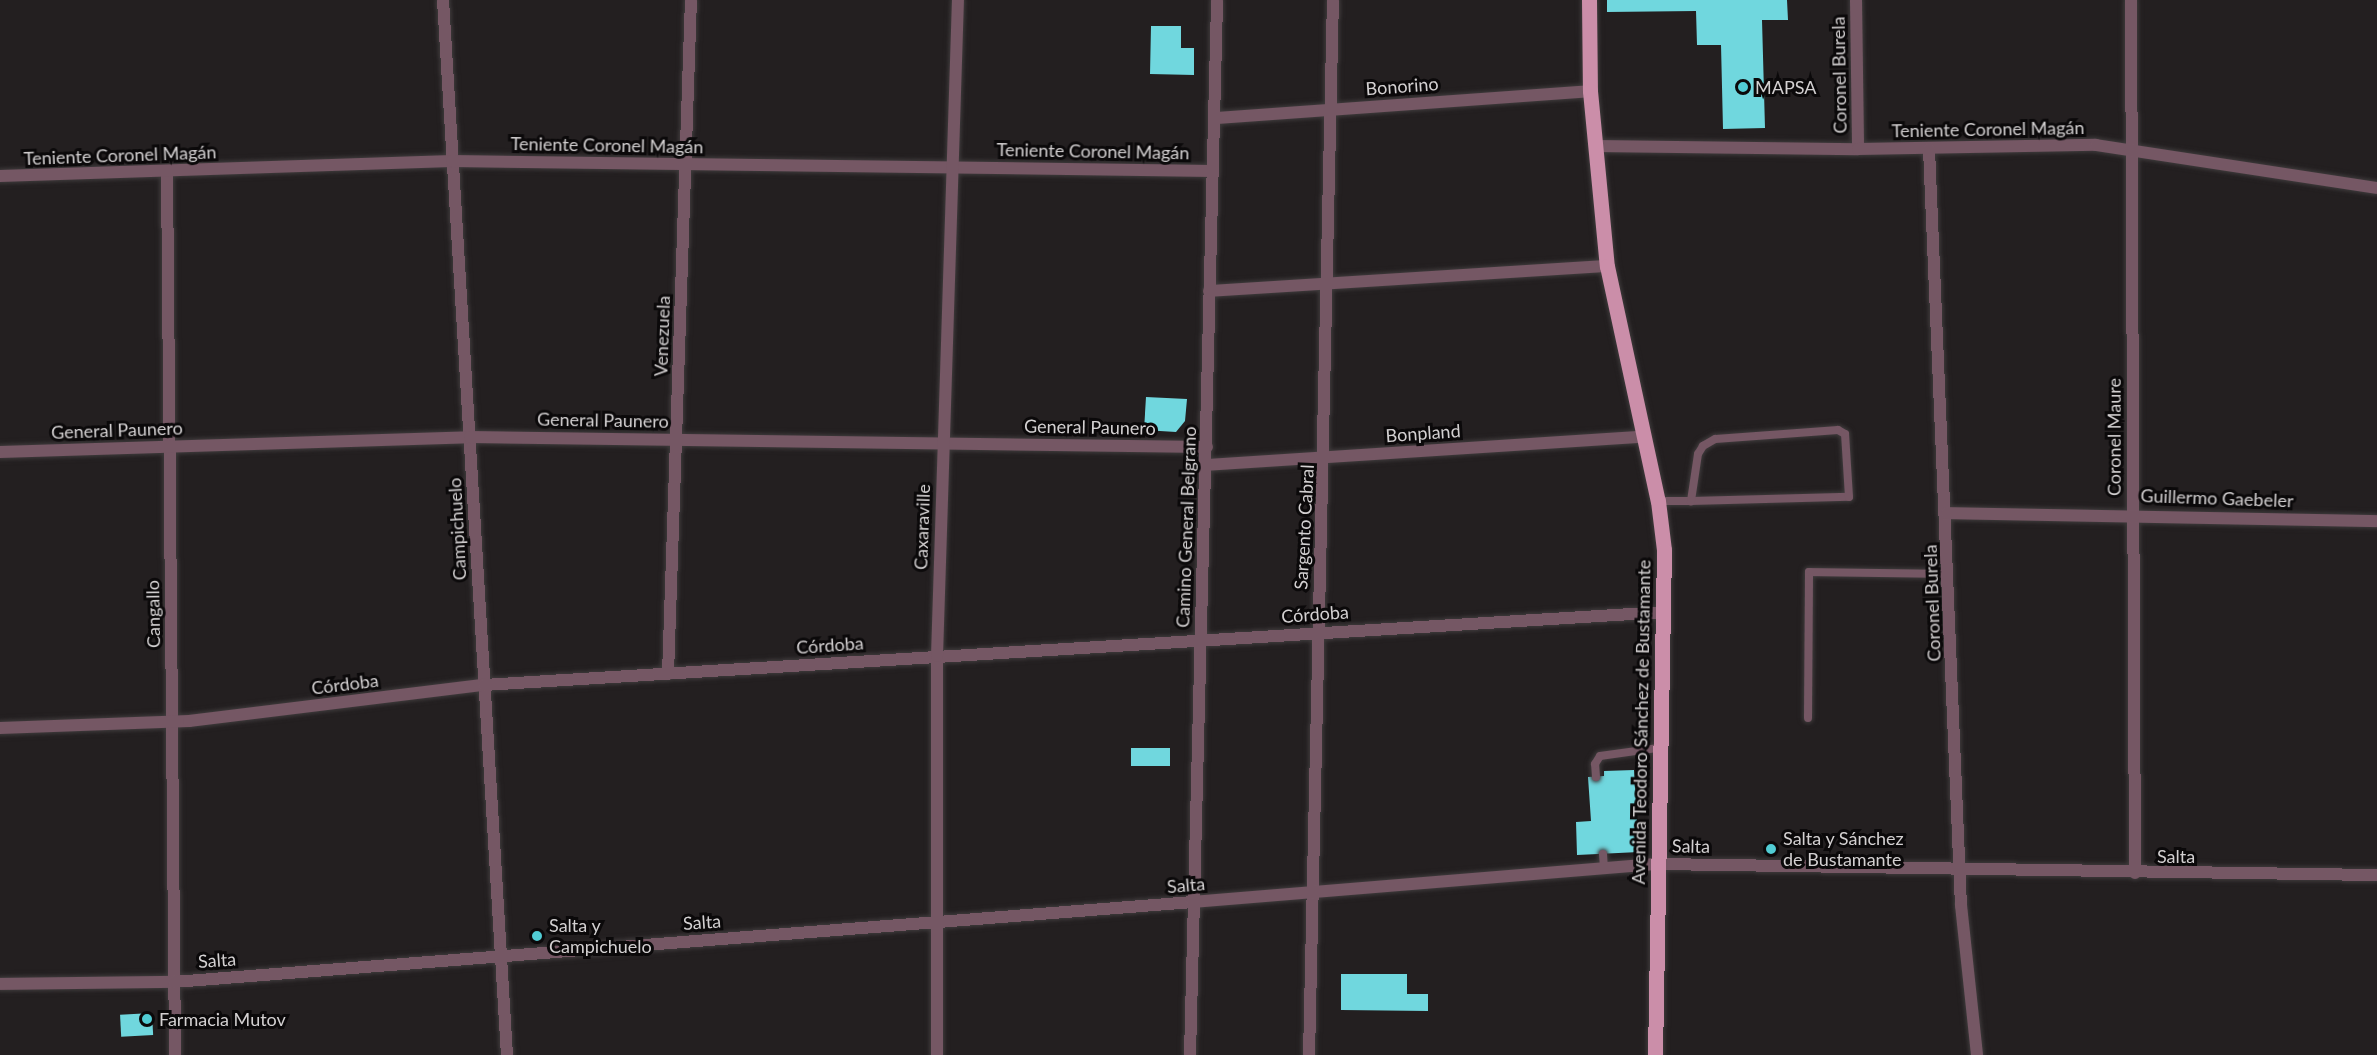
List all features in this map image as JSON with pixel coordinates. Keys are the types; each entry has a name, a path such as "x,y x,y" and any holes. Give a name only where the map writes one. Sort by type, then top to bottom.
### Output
{"main road":[{"name":"Avenida Teodoro Sánchez de Bustamante","path":"1589,0 1590,91 1606,266 1658,501 1664,550 1665,612 1658,748 1655,1055"}],"street":[{"name":"Campichuelo","path":"443,0 507,1055"},
{"name":"Venezuela","path":"668,674 691,0"},
{"name":"Caxaraville","path":"937,1055 939,922 937,656 950,167 958,0"},
{"name":"Camino General Belgrano","path":"1190,1055 1192,902 1216,118 1217,0"},
{"name":"Sargento Cabral","path":"1309,1055 1317,632 1325,457 1326,283 1333,0"},
{"name":"Coronel Burela","path":"1856,0 1858,149"},
{"name":"Coronel Maure","path":"2131,0 2135,873"},
{"name":"Bonorino","path":"1216,118 1590,91"},
{"name":"Teniente Coronel Magán","path":"1595,146 1929,149 2096,145 2377,188"},
{"name":"Coronel Burela","path":"1929,149 1947,513 1960,868 1977,1055"},
{"name":"Teniente Coronel Magán","path":"0,176 453,161 1213,171"},
{"name":"Cangallo","path":"167,172 175,1055"},
{"path":"1209,291 1606,266"},
{"name":"General Paunero","path":"0,452 470,437 943,441 1207,447"},
{"name":"Bonpland","path":"1206,465 1643,437"},
{"name":"Guillermo Gaebeler","path":"1947,513 2132,514 2377,521"},
{"name":"Córdoba","path":"0,728 172,723 484,685 1665,612"},
{"name":"Salta","path":"0,984 174,982 1658,864 2377,875"}],"lane":[{"path":"1658,501 1691,501 1849,497 1845,434 1838,430 1714,439 1703,446 1698,454 1691,501"},
{"path":"1808,718 1809,572 1949,574"},
{"path":"1596,777 1595,764 1600,756 1658,748"},
{"path":"1603,854 1604,868"}],"building":[{"name":"MAPSA","path":"1607,0 1787,0 1788,20 1762,20 1765,128 1723,129 1721,45 1697,45 1696,11 1607,12"},
{"path":"1151,26 1181,26 1181,48 1194,48 1194,75 1150,74"},
{"path":"1146,397 1187,399 1185,421 1176,432 1144,430"},
{"path":"1131,748 1170,748 1170,766 1131,766"},
{"path":"1634,770 1639,852 1577,855 1576,822 1591,821 1588,777 1604,776 1604,771"},
{"path":"1341,974 1407,974 1407,994 1428,994 1428,1011 1341,1010"},
{"path":"152,1013 153,1035 121,1037 120,1015"}],"place":[{"name":"MAPSA","path":"1743,87"},
{"name":"Salta y Sánchez de Bustamante","path":"1771,849"},
{"name":"Salta y Campichuelo","path":"537,936"},
{"name":"Farmacia Mutov","path":"147,1019"}]}
